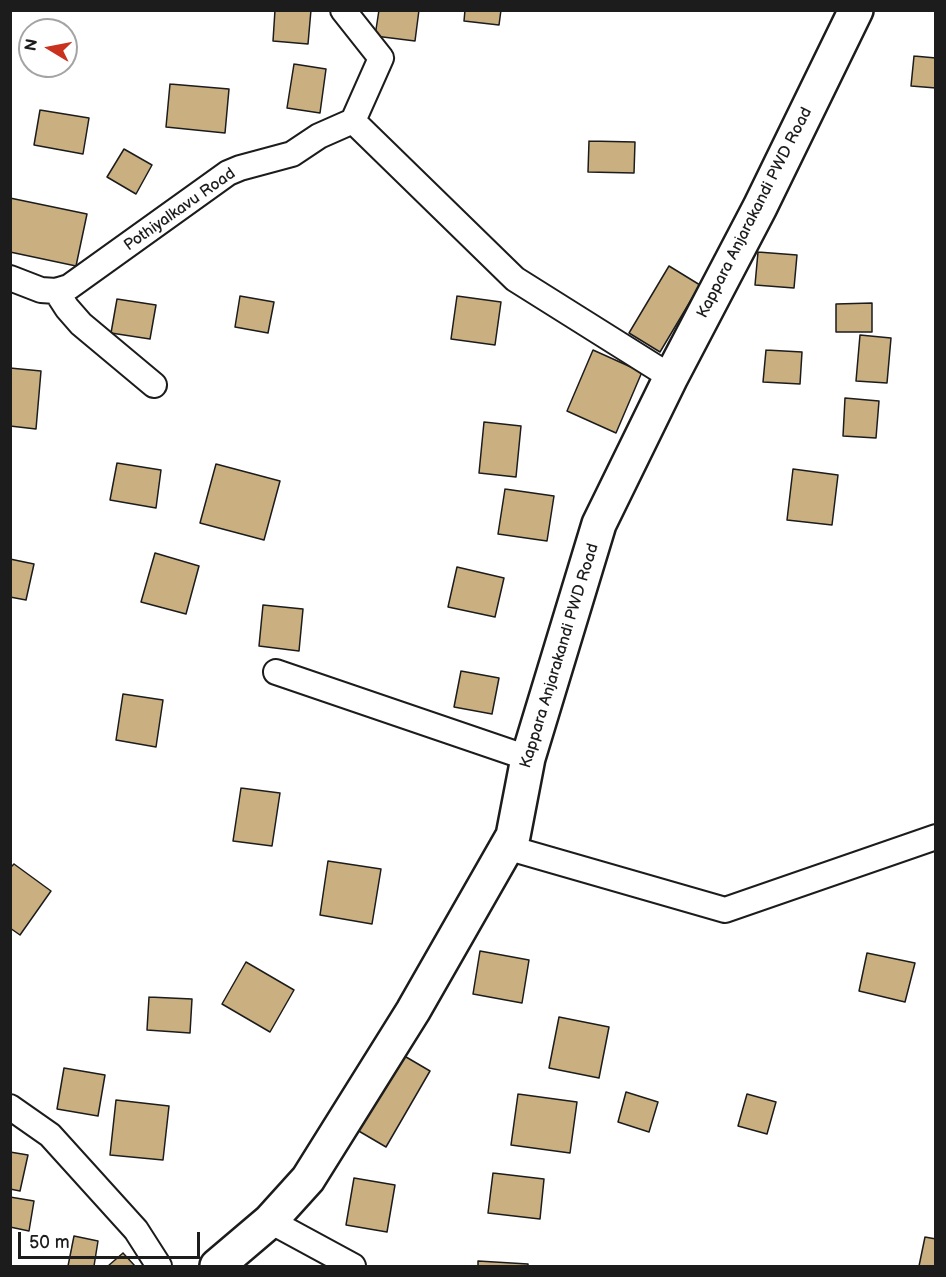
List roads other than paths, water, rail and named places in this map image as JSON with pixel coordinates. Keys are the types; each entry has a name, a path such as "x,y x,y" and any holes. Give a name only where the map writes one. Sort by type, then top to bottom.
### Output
{"main road":[{"name":"Kappara Anjarakandi PWD Road","path":"217,1266 270,1221 308,1179 413,1011 513,836 528,758 599,524 671,377 760,207 856,10"}],"street":[{"path":"343,10 381,58 353,121 515,279 671,377"},
{"name":"Pothiyalkavu Road","path":"56,291 82,280 228,173 292,154 320,136 353,121"},
{"path":"10,278 41,290 56,291 81,324 154,385"},
{"path":"276,672 528,758"},
{"path":"507,847 725,910 936,837"},
{"path":"10,1107 50,1135 136,1230 159,1266"},
{"path":"270,1221 353,1266"}]}
